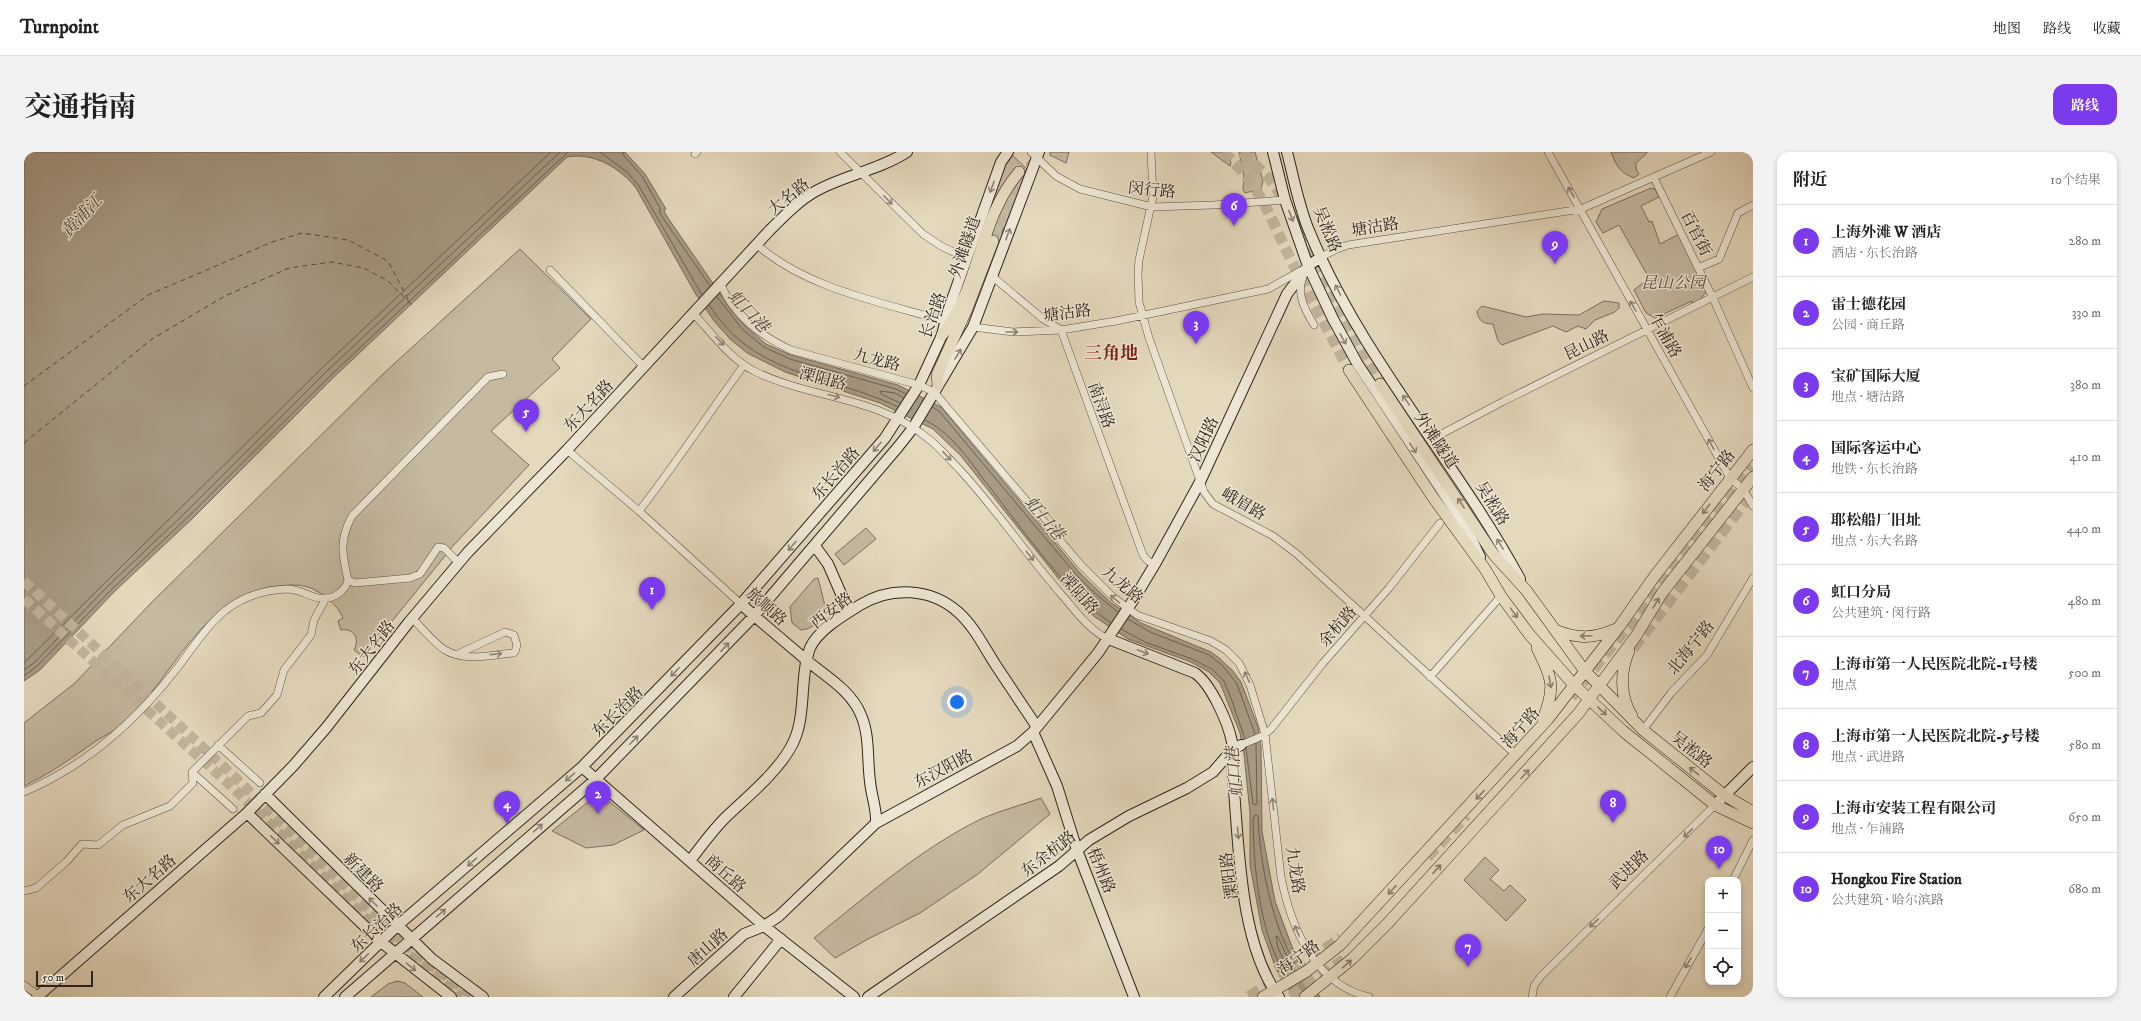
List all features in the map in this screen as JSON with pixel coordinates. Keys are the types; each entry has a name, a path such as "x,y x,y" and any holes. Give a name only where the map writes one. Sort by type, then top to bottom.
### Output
{"main road":[{"name":"大名路","path":"715,288 756,244 803,199 816,190 887,163 907,152"},
{"name":"长治路","path":"899,418 917,389 942,335 945,321 966,258 1001,162 1008,152"},
{"name":"吴淞路","path":"1273,152 1285,200 1308,266 1344,341 1466,527 1485,569 1501,596 1529,634 1574,685 1623,731 1715,805 1753,823"},
{"name":"吴淞路","path":"1287,152 1309,232 1351,316 1502,547 1526,590 1584,670 1640,728 1724,795 1753,812"},
{"path":"934,392 960,353 974,327 1036,154"},
{"name":"外滩隧道","path":"942,335 950,326 965,294 993,212 1019,172"},
{"name":"外滩隧道","path":"934,392 937,375 966,311 993,241"},
{"name":"塘沽路","path":"1308,266 1321,257"},
{"name":"汉阳路","path":"1119,621 1155,564 1200,482 1281,306 1308,266"},
{"name":"东大名路","path":"39,996 247,813 326,728 412,618 459,562 567,450 715,288"},
{"path":"1349,370 1437,502 1485,569"},
{"name":"外滩隧道","path":"1380,384 1494,555 1526,590"},
{"name":"东长治路","path":"345,997 596,779 754,616 815,546 914,426 934,392"},
{"name":"东长治路","path":"324,997 397,926 582,767 741,604 885,438 899,418"},
{"name":"海宁路","path":"1263,997 1279,992 1340,945 1516,756 1619,628 1654,577 1753,450"},
{"name":"海宁路","path":"1305,997 1331,978 1388,923 1590,700 1636,636 1662,593 1753,477"},
{"path":"815,546 828,564 849,612"},
{"name":"西安路","path":"690,861 725,818 764,780 793,744 799,727 807,661 811,647 817,638 849,612 876,597 898,592 926,595 948,604 959,613 968,623 1035,730"},
{"name":"旅顺路","path":"741,604 807,661 839,686 854,702 861,714 867,732 870,781 877,815 876,823"},
{"name":"东汉阳路","path":"764,926 779,916 876,823 1017,746 1035,730 1098,653 1109,634 1119,621"},
{"path":"1554,629 1572,637 1600,636 1619,628"},
{"name":"溧阳路","path":"1109,634 1201,677 1215,697 1231,737 1241,745 1232,763 1246,905 1257,950 1265,972 1279,992"},
{"path":"1529,634 1545,665 1551,686 1548,706 1534,735"},
{"path":"1636,636 1625,660 1623,678 1625,701 1640,728"},
{"name":"梧州路","path":"1035,730 1057,786 1077,850 1134,997"},
{"name":"东余杭路","path":"868,997 1059,866 1077,850 1117,822 1213,772 1241,745"},
{"name":"商丘路","path":"582,767 764,926 849,995"},
{"name":"武进路","path":"1715,805 1753,767"},
{"name":"新建路","path":"265,794 432,959 483,997"},
{"path":"247,813 381,942 451,997"},
{"name":"唐山路","path":"674,997 744,934 764,926"},
{"path":"734,997 781,939"}],"street":[{"path":"840,152 923,234 941,246 966,258"},
{"name":"峨眉路","path":"1151,152 1152,206 1141,249 1138,273 1139,302 1142,317 1204,492 1213,504 1248,522 1284,544 1516,756"},
{"name":"乍浦路","path":"1548,152 1730,478 1743,490 1753,506"},
{"name":"塘沽路","path":"1321,257 1337,249 1348,246 1581,209 1711,152"},
{"name":"闵行路","path":"1036,154 1056,176 1080,189 1152,206 1206,206 1285,200"},
{"name":"百官街","path":"1654,178 1713,298 1753,388"},
{"path":"1698,268 1719,258 1738,213 1753,204"},
{"path":"756,244 780,263 810,278 841,290 945,321"},
{"name":"塘沽路","path":"974,327 1013,332 1061,330 1142,317 1268,289 1290,279 1308,266"},
{"name":"吴淞路","path":"1308,266 1300,290 1304,308 1314,325"},
{"path":"550,270 644,367"},
{"path":"993,277 1042,318 1061,330"},
{"name":"昆山路","path":"1432,439 1504,400 1753,277"},
{"name":"九龙路","path":"715,288 725,295 746,322 780,345 917,389 934,392 1081,565 1126,610 1211,641 1233,656 1243,670 1250,685 1262,736 1281,877 1285,896 1302,941 1331,978 1352,991 1369,997"},
{"name":"溧阳路","path":"693,313 744,364 755,371 791,385 864,404 899,418 914,426 937,446 967,478 1074,610 1093,630 1109,634"},
{"name":"南浔路","path":"1061,330 1143,555 1148,561 1155,564"},
{"path":"639,511 671,470 689,441 744,364"},
{"path":"24,792 45,783 92,754 129,724 153,698 218,617 235,604 256,594 272,590 303,591 320,598 326,598 342,592 348,580 342,549 346,527 352,516 488,377 503,374"},
{"name":"旅顺路","path":"567,450 639,511 741,604"},
{"name":"余杭路","path":"1262,736 1389,588 1440,523"},
{"path":"348,580 356,583 410,578 420,574 438,547 444,548 459,562"},
{"name":"北海宁路","path":"1640,728 1711,649 1753,578"},
{"path":"1430,677 1501,596"},
{"path":"24,890 36,888 66,862 82,844 98,845 123,825 170,806 192,783 192,772 218,745 248,716 261,713 277,695 284,670 311,635 314,620 326,598"},
{"path":"412,618 445,650 458,654 472,657 513,653 515,652 517,645 514,635 505,632 458,654"},
{"path":"1241,745 1262,736"},
{"path":"218,745 260,783"},
{"path":"192,772 233,809"},
{"name":"武进路","path":"1532,997 1534,986 1541,976 1715,805"},
{"path":"1734,877 1753,840"},
{"path":"1670,997 1705,934"},
{"path":"24,986 39,996"}],"green space":[{"path":"1050,152 1069,152 1066,163 1050,155"},
{"path":"1211,152 1228,152 1231,163 1230,166"},
{"path":"1239,152 1255,152 1263,181 1261,189 1245,193 1243,189 1244,177"},
{"path":"1611,152 1647,153 1636,163 1636,169 1639,174 1634,178 1626,174 1620,168"},
{"path":"1012,155 1027,169 1028,173 997,243 988,246 996,198 993,203 991,201 1009,156"},
{"name":"昆山公园","path":"1651,188 1655,189 1659,197 1641,206 1649,222 1652,221 1660,244 1679,234 1707,291 1698,302 1692,303 1692,301 1655,318 1646,313 1634,290 1649,278 1619,225 1603,233 1596,222 1602,209"},
{"path":"520,249 591,319 552,359 560,368 491,431 529,465 453,546 363,657 354,650 356,646 355,635 352,632 341,630 338,621 343,618 341,613 319,592 308,587 293,585 278,586 252,592 230,604 210,620 143,702 123,724 52,771 24,786 24,723 75,683 151,603 384,373"},
{"path":"1604,301 1619,303 1619,308 1615,312 1595,320 1586,329 1578,326 1566,332 1553,326 1502,345 1498,341 1493,324 1480,320 1477,311 1482,306 1526,317 1543,314 1579,315"},
{"path":"866,528 876,539 844,565 835,554"},
{"path":"818,578 826,610 816,624 805,630 801,630 792,623 790,607 814,579"},
{"path":"593,798 605,798 644,830 613,845 586,848 552,831"},
{"path":"1041,798 1050,814 978,874 920,913 868,939 835,958 814,938 875,889 938,843 983,818"},
{"path":"1485,857 1499,870 1490,879 1504,891 1510,885 1526,900 1506,921 1464,880"},
{"path":"397,981 405,983 423,997 371,997 388,984"}],"water":[{"name":"黄浦江","path":"24,152 625,152 645,174 666,209 664,211 668,218 732,311 746,327 766,344 791,355 898,385 941,407 1081,574 1110,602 1141,623 1211,652 1233,671 1241,682 1258,727 1261,747 1262,831 1275,901 1297,960 1320,997 1294,997 1276,969 1262,930 1250,865 1250,813 1244,754 1240,733 1220,683 1209,672 1191,662 1128,639 1095,617 1074,598 961,456 933,429 880,403 785,372 747,353 730,339 714,321 695,293 636,188 614,168 596,159 577,156 567,157 333,378 194,517 114,592 40,670 24,681"}],"ferry route":[{"path":"24,386 148,295 272,242 302,233 348,240 388,261 411,305"},
{"path":"24,443 152,339 225,296 289,268 331,262 364,268 388,281 410,303"}],"tunnel":[{"path":"1223,152 1247,177 1264,203 1292,262 1349,370"},
{"path":"1242,152 1269,178 1286,203"},
{"path":"993,241 1012,196 1033,163"},
{"path":"1295,217 1360,350 1380,384"},
{"path":"1571,697 1753,467"},
{"path":"1633,648 1753,491"},
{"path":"24,581 237,779 384,924 423,959 474,997"},
{"path":"24,599 231,786 379,931 461,997"},
{"path":"1427,857 1466,815"},
{"path":"1249,997 1295,971 1341,938"},
{"path":"1291,997 1344,960"}],"place":[{"name":"虹口分局","path":"1234,226"},
{"name":"上海市安装工程有限公司","path":"1555,264"},
{"name":"宝矿国际大厦","path":"1196,344"},
{"name":"耶松船厂旧址","path":"526,432"},
{"name":"上海外滩 W 酒店","path":"652,610"},
{"name":"雷士德花园","path":"598,814"},
{"name":"上海市第一人民医院北院-5号楼","path":"1613,823"},
{"name":"国际客运中心","path":"507,824"},
{"name":"Hongkou Fire Station","path":"1719,869"},
{"name":"上海市第一人民医院北院-1号楼","path":"1468,967"}],"district":[{"name":"三角地","path":"1111,353"}],"water label":[{"name":"虹口港","path":"749,311"},
{"name":"虹口港","path":"1045,518"},
{"name":"虹口港","path":"1234,772"}]}
